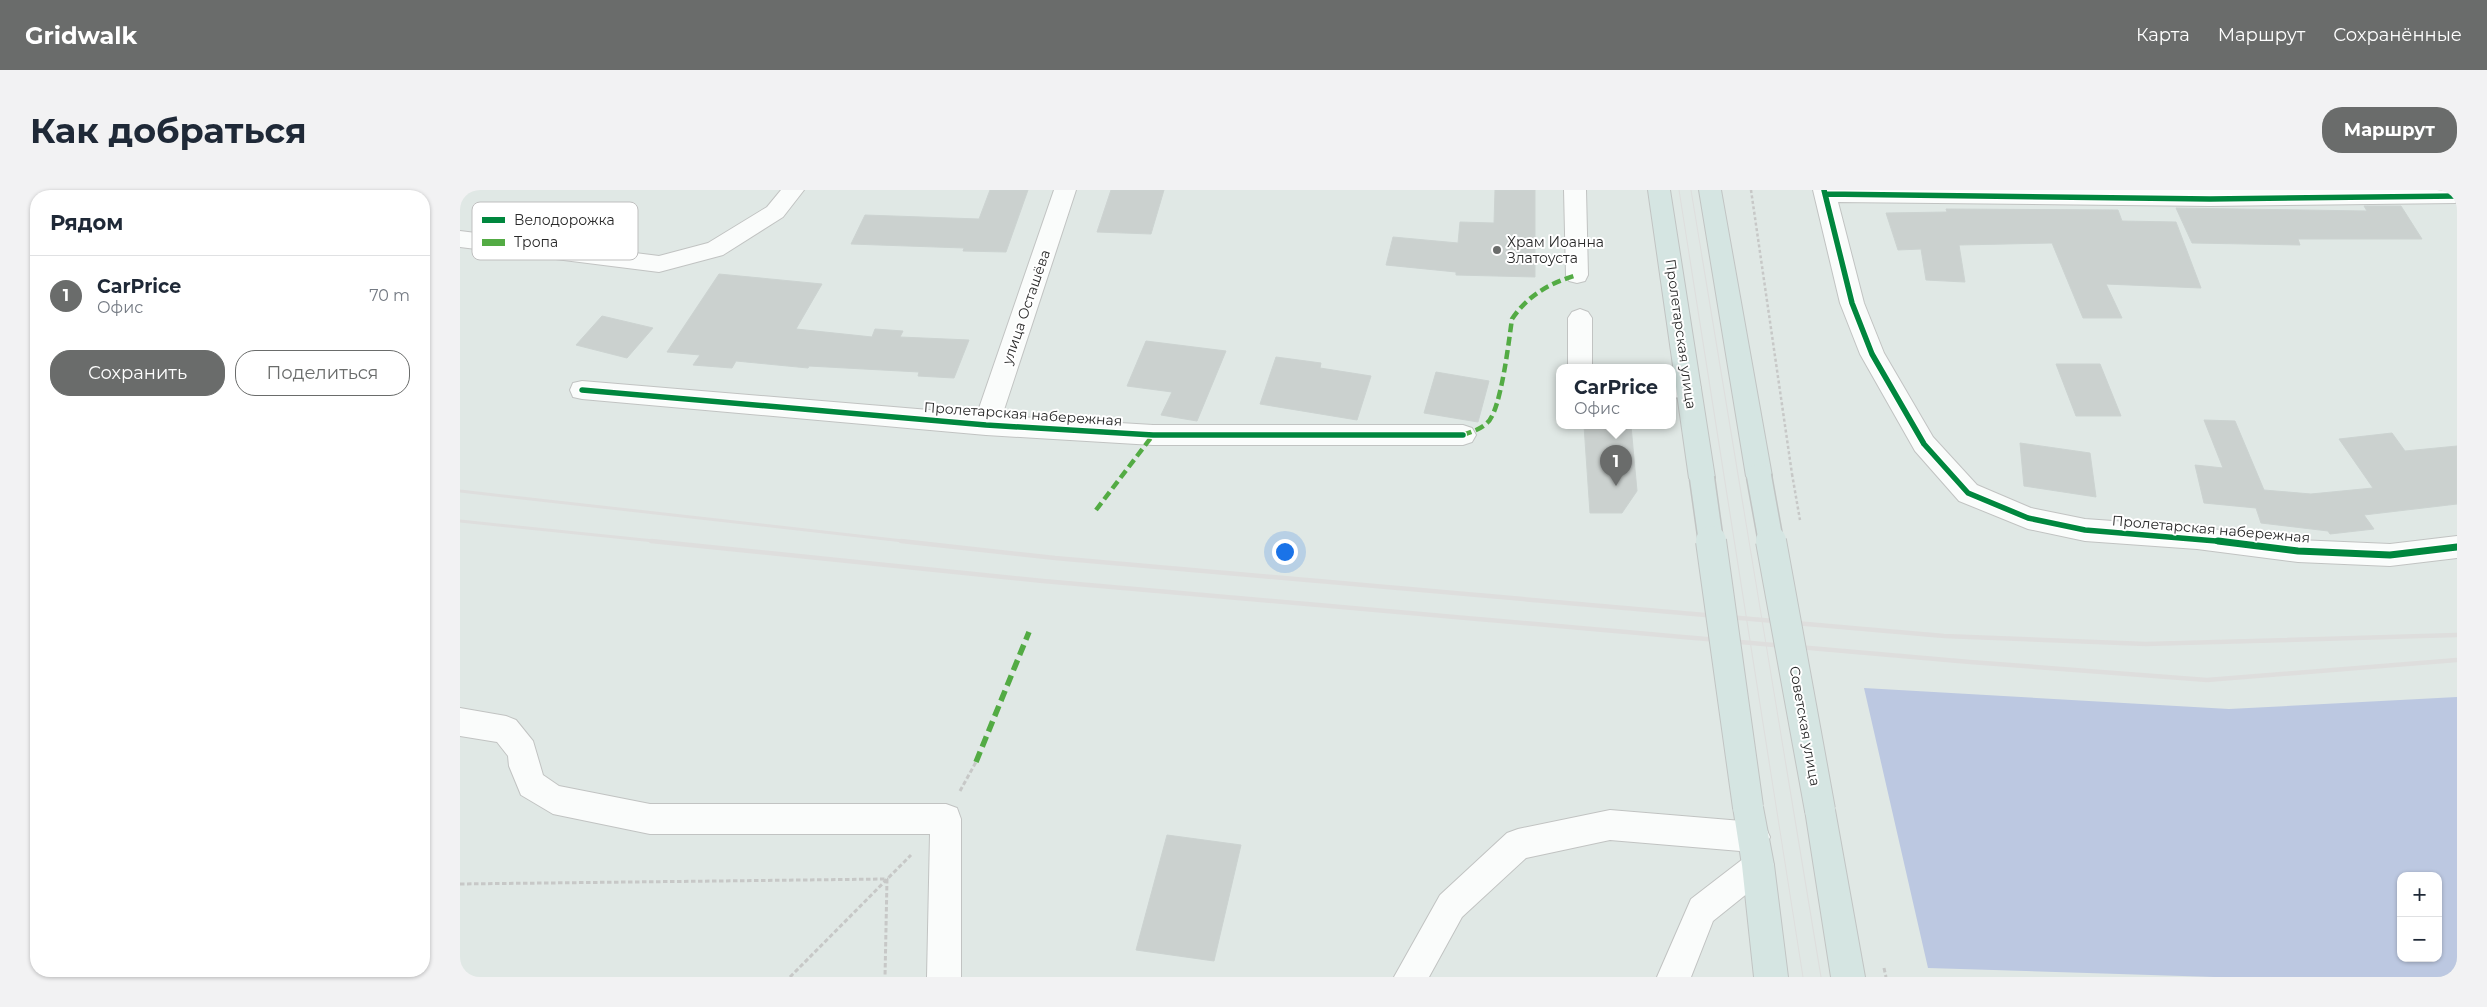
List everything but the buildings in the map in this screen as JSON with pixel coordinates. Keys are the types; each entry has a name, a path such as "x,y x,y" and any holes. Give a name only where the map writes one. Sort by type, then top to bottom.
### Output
{"main road":[{"name":"Пролетарская улица","path":"1659,190 1680,388 1702,478 1753,836"},
{"name":"Советская улица","path":"1710,190 1848,977"},
{"path":"1753,836 1771,977"}],"street":[{"path":"628,260 659,264 715,249 775,212 792,190"},
{"name":"улица Осташёва","path":"986,425 1065,190"},
{"path":"1575,190 1577,275"},
{"path":"1824,192 2210,199 2457,196"},
{"name":"Пролетарская набережная","path":"1824,192 1852,303 1872,354 1924,444 1968,493 2028,518 2085,530 2197,538 2298,551 2390,555 2457,547"},
{"path":"1580,318 1580,364"},
{"name":"Пролетарская набережная","path":"582,390 986,425 1153,435 1463,435"},
{"path":"460,722 506,730 522,751 524,766 532,785 553,799 650,819 946,819 944,977"},
{"path":"1411,977 1451,906 1518,844 1610,825 1753,836"},
{"path":"1674,977 1702,910 1753,836"}],"path":[{"path":"1751,190 1792,474"},
{"path":"790,977 946,819 976,762"},
{"path":"460,884 886,879"},
{"path":"885,977 886,879"}],"shaded area":[{"path":"1864,688 2229,709 2457,697 2457,977 2214,977 1928,968"}],"tram line":[{"path":"1679,190 1803,977"},
{"path":"1691,190 1821,977"}],"railway":[{"path":"460,491 912,542"},
{"path":"460,521 664,542"},
{"path":"651,541 1043,581 1970,662 2207,680 2457,660"},
{"path":"901,541 1055,558 1944,636 2146,644 2457,635"}],"marked path":[{"path":"1463,435 1487,424 1493,417 1498,401 1512,319 1517,311 1540,291 1558,281 1577,275"},
{"path":"1096,510 1153,435"},
{"path":"976,762 1029,632"}],"cycle path":[{"path":"1824,190 1852,303 1872,354 1924,444 1968,493 2028,518 2085,530 2197,538 2298,551 2390,555 2457,547"},
{"path":"1825,194 2210,199 2457,196"},
{"path":"582,390 986,425 1153,435 1463,435"}],"place":[{"name":"Храм Иоанна Златоуста","path":"1497,250"},
{"name":"CarPrice","path":"1616,486"}]}
